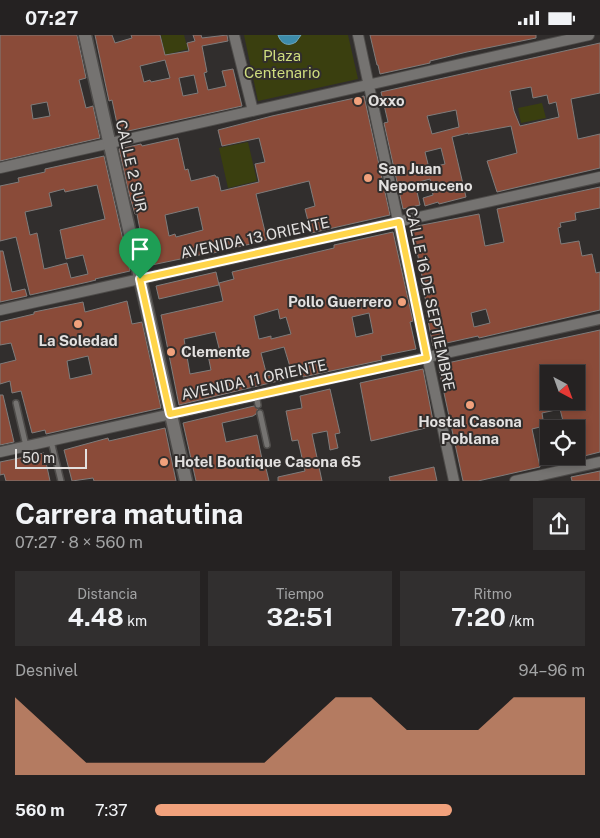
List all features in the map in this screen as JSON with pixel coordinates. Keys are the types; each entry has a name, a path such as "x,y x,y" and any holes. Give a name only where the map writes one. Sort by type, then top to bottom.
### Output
{"street":[{"name":"CALLE 2 SUR","path":"85,35 186,481"},
{"path":"234,35 253,111"},
{"name":"CALLE 16 DE SEPTIEMBRE","path":"358,35 454,481"},
{"path":"0,168 589,35"},
{"name":"AVENIDA 13 ORIENTE","path":"0,310 600,177"},
{"name":"AVENIDA 11 ORIENTE","path":"0,452 170,414 257,400 427,358 600,319"},
{"path":"515,481 600,462"}],"lane":[{"path":"16,403 26,446"},
{"path":"260,413 267,445"},
{"path":"50,441 61,481"}],"green space":[{"path":"161,35 184,35 188,49 165,55"},
{"name":"Plaza Centenario","path":"244,35 348,35 358,79 258,101"},
{"path":"542,103 546,118 521,123 518,108"},
{"path":"248,142 257,181 228,188 219,148"}],"water":[{"path":"278,35 301,35 293,44 285,44"}],"building":[{"path":"0,35 77,35 86,78 79,80 86,108 93,106 100,138 0,161","holes":["47,102 50,116 33,119 31,105"]},
{"path":"95,35 112,35 115,43 132,38 131,35 160,35 165,55 189,51 187,43 195,41 193,35 201,35 202,38 227,35 228,41 202,46 207,72 204,73 208,90 226,86 222,71 233,69 242,106 119,133 112,100 109,101","holes":["165,60 170,78 144,82 140,66","194,75 198,93 183,96 179,78"]},
{"path":"370,35 536,35 536,38 467,52 430,61 430,63 380,74"},
{"path":"600,43 600,93 571,99 578,139 600,134 600,168 497,192 487,161 517,153 511,126 468,133 452,137 466,197 425,206 423,198 433,195 430,179 415,183 420,205 403,209 384,123 388,122 381,92","holes":["531,87 533,98 547,95 549,104 556,102 559,117 520,126 514,111 510,91","456,110 459,127 432,134 427,116","441,148 445,164 429,168 425,152"]},
{"path":"364,96 390,215 311,233 305,209 315,206 309,181 256,194 267,240 147,266 137,214 135,214 129,194 119,149 178,138 185,170 188,169 191,181 215,175 218,177 221,191 259,182 255,164 265,162 259,138 222,146 218,130","holes":["198,207 203,230 176,237 175,234 169,236 165,215"]},
{"path":"104,156 130,271 30,295 16,237 0,241 0,186 19,182 18,178 45,172 45,169","holes":["97,185 105,219 60,230 66,259 83,255 88,274 71,278 67,263 44,269 37,233 30,235 25,212 52,206 49,193 64,189 65,192"]},
{"path":"600,187 600,208 575,213 576,220 560,223 561,227 558,228 561,244 579,241 582,256 592,254 596,273 600,272 600,310 479,338 478,336 433,346 412,227 479,214 485,246 504,242 497,209","holes":["486,309 490,323 474,327 471,313"]},
{"path":"393,232 413,321 410,322 416,349 381,356 382,360 303,377 303,375 179,405 161,315 223,301 219,283 234,279 232,272 334,248 334,245","holes":["278,309 280,319 286,317 291,334 271,339 271,336 259,339 254,316","369,313 373,333 356,337 352,317","215,332 220,352 208,355 211,370 190,374 184,339","284,347 291,370 267,376 261,353"]},
{"path":"0,251 3,251 12,292 25,289 27,296 0,302"},
{"path":"216,272 219,285 159,299 156,286"},
{"path":"127,301 132,324 142,322 161,408 46,434 45,430 32,433 21,391 12,393 10,381 0,384 0,364 16,360 11,343 0,345 0,322 34,314 34,312 83,302 85,312","holes":["88,356 92,374 70,379 67,361"]},
{"path":"600,330 600,452 585,456 585,420 563,420 560,410 585,410 585,365 540,365 540,410 556,410 542,413 543,420 540,420 540,427 532,429 540,467 478,481 463,481 438,365"},
{"path":"423,369 434,426 371,441 360,383"},
{"path":"330,389 340,433 335,434 338,448 330,450 327,431 312,434 322,481 278,481 278,477 305,471 298,440 292,441 286,411 302,408 300,396"},
{"path":"0,395 3,395 14,442 0,445"},
{"path":"254,406 258,409 253,416 222,423 226,442 257,435 263,464 265,464 269,481 196,481 183,423"},
{"path":"165,428 176,481 94,481 93,478 72,481 64,450 108,438 109,441"},
{"path":"44,453 50,481 6,481 4,474 0,475 0,462"},
{"path":"434,467 437,481 390,481 389,477"},
{"path":"600,471 600,481 572,481 571,477"}],"place":[{"name":"Oxxo","path":"358,101"},
{"name":"San Juan Nepomuceno","path":"368,178"},
{"name":"Pollo Guerrero","path":"402,302"},
{"name":"La Soledad","path":"78,324"},
{"name":"Clemente","path":"171,352"},
{"name":"Hostal Casona Poblana","path":"470,405"},
{"name":"Hotel Boutique Casona 65","path":"164,462"}],"route":[{"path":"399,222 427,358 170,414 140,279 399,222"}]}
